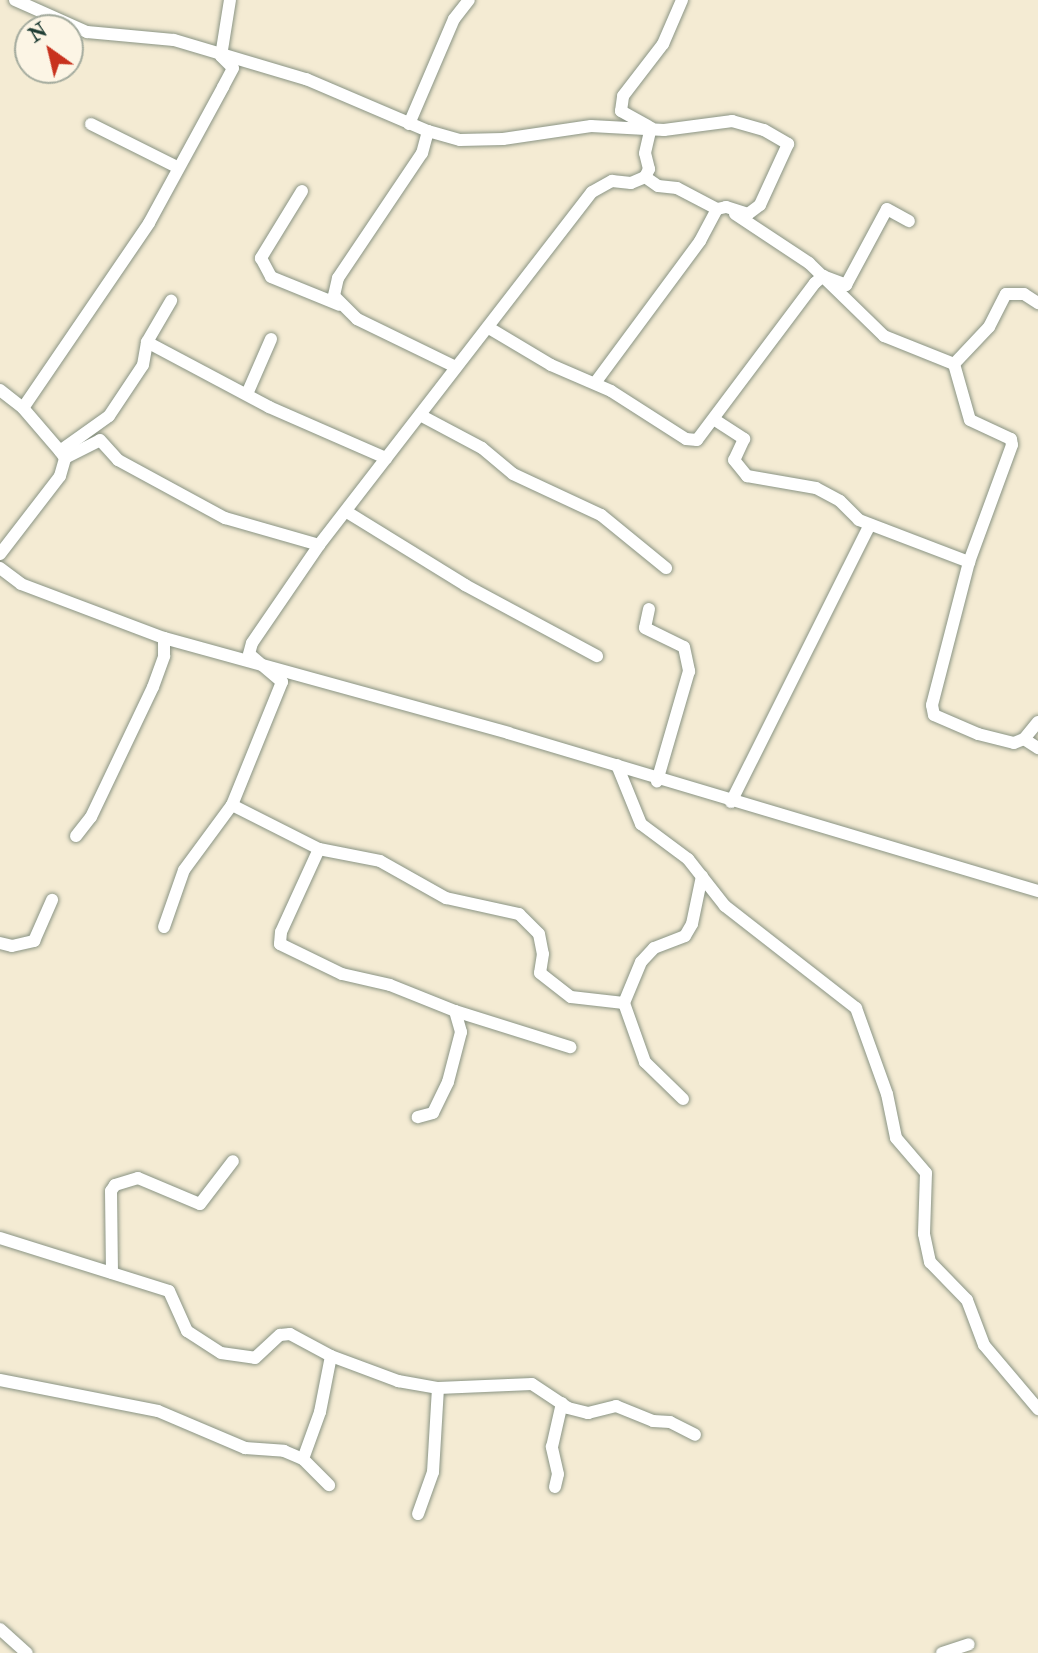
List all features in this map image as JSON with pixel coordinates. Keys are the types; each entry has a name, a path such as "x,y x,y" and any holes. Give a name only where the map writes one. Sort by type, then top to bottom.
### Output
{"street":[{"path":"221,56 230,0"},
{"path":"409,124 454,19 468,0"},
{"path":"651,128 621,111 623,96 663,44 682,0"},
{"path":"24,2 87,32 174,40 306,79 409,124 460,140 503,139 591,125 651,128 732,121 784,139 788,150 756,211 748,214 721,208"},
{"path":"23,408 149,223 233,68 221,56"},
{"path":"90,124 177,167"},
{"path":"164,927 184,870 232,805 282,681 249,654 252,643 319,545 592,192 612,181 631,183 645,177 649,169 645,153 651,128"},
{"path":"340,306 334,296 338,278 394,201 422,153 428,131"},
{"path":"645,177 658,186 677,188 721,208 823,276 884,336 954,364"},
{"path":"302,191 261,258 271,277 340,306 456,367"},
{"path":"595,383 700,241 721,208"},
{"path":"823,276 846,285 887,209 909,221"},
{"path":"489,328 551,365 595,383 686,439 696,440 715,420 823,276"},
{"path":"954,364 989,327 1006,294 1024,294 1038,303"},
{"path":"0,554 45,498 63,454 109,416 143,365 147,342 170,302"},
{"path":"247,394 271,339"},
{"path":"147,342 247,394 386,458"},
{"path":"954,364 970,420 1011,439 1012,445 968,562 932,705 934,715 978,734 1014,743 1024,739 1038,722"},
{"path":"0,390 23,408 63,454"},
{"path":"420,415 482,448 513,474 601,514 666,568"},
{"path":"715,420 744,439 734,460 747,476 816,488 870,525 968,562"},
{"path":"63,454 100,440 118,460 225,518 319,545"},
{"path":"347,512 465,585 597,656"},
{"path":"732,802 870,525"},
{"path":"0,568 22,584 164,638 617,765 657,781 1038,891"},
{"path":"649,609 645,628 684,647 689,671 657,781"},
{"path":"76,836 91,817 153,687 164,656 164,638"},
{"path":"1024,739 1038,748"},
{"path":"617,765 641,824 688,859 725,906 856,1008 887,1094 896,1138 926,1173 924,1234 930,1262 967,1300 984,1345 1038,1409"},
{"path":"232,805 319,849 380,861 446,898 519,914 539,934 540,973 572,997 624,1003"},
{"path":"319,849 281,932 280,944 342,974 390,985 455,1011 570,1047"},
{"path":"683,1099 645,1062 624,1003 641,961 654,948 685,936 692,924 702,876"},
{"path":"0,943 12,946 34,941 52,900"},
{"path":"418,1117 433,1113 448,1082 461,1032 455,1011"},
{"path":"112,1273 115,1185 123,1179 147,1180 200,1205 233,1161"},
{"path":"0,1238 169,1291 187,1331 221,1353 256,1358 285,1333 331,1356 398,1381 439,1388 532,1384 562,1404 588,1413 616,1406 653,1421 670,1422 695,1435"},
{"path":"303,1459 320,1412 331,1356"},
{"path":"0,1380 158,1411 245,1448 284,1451 303,1459 329,1485"},
{"path":"418,1514 433,1472 439,1388"},
{"path":"555,1487 558,1474 552,1447 562,1404"},
{"path":"0,1629 27,1653"},
{"path":"942,1653 969,1644"}]}
